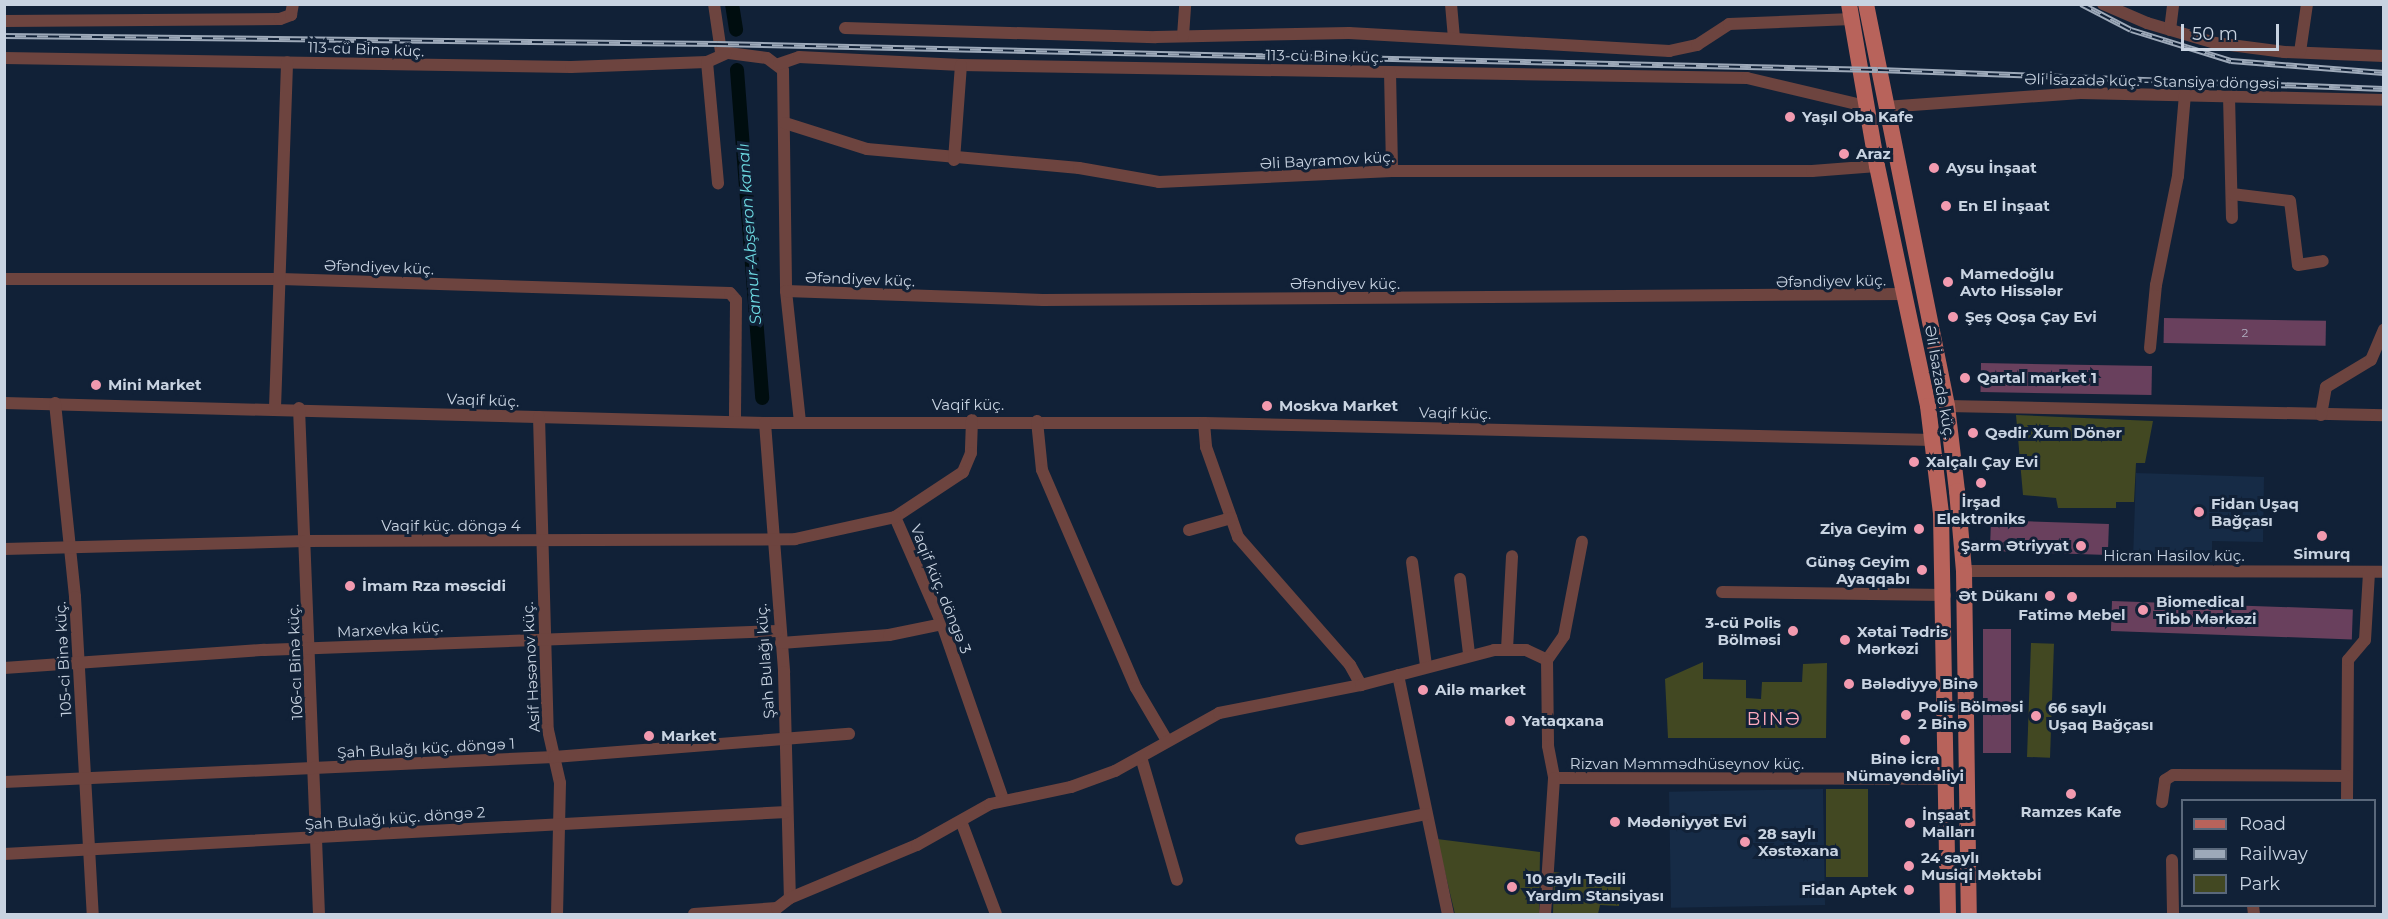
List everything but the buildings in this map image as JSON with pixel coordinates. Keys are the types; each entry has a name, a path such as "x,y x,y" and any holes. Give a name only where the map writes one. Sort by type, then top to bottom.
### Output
{"main road":[{"name":"Əli İsazadə küç.","path":"1866,4 1947,406 1964,571 1969,915"},
{"name":"Əli İsazadə küç.","path":"1850,12 1865,106 1905,294 1932,440 1945,571 1948,915"},
{"path":"1945,571 1964,571"},
{"path":"1948,772 1968,773"}],"street":[{"path":"714,4 717,44 725,54 767,58 779,64 784,79 786,291 800,422"},
{"path":"1183,36 1185,4"},
{"path":"1451,4 1454,37"},
{"path":"2103,4 2170,30 2215,43 2300,52 2384,56"},
{"path":"2170,30 2174,4"},
{"path":"2300,52 2307,4"},
{"path":"4,21 280,19 293,8"},
{"path":"844,28 1183,36 1454,37 1669,51 1697,45 1728,24 1850,12"},
{"name":"113-cü Binə küç.","path":"4,58 571,67 706,62 725,54"},
{"name":"113-cü Binə küç.","path":"779,64 799,57 961,65 1753,79 1865,106"},
{"path":"276,408 287,62"},
{"path":"706,62 718,184"},
{"path":"954,160 961,65"},
{"path":"1390,72 1392,171"},
{"name":"Əli İsazadə küç. - Stansiya döngəsi","path":"1885,107 2040,94 2185,94 2384,100"},
{"path":"2150,348 2156,285 2178,176 2185,94"},
{"path":"2229,96 2232,218"},
{"name":"Əli Bayramov küç.","path":"784,123 851,146 954,160 1079,168 1159,182 1392,171 1812,171 1877,166"},
{"path":"2232,194 2290,201 2298,265 2323,261"},
{"name":"Əfəndiyev küç.","path":"4,279 281,279 730,293 735,300 735,422"},
{"name":"Əfəndiyev küç.","path":"786,291 1043,300 1905,294"},
{"path":"2321,415 2326,387 2371,360 2384,330"},
{"name":"Vaqif küç.","path":"4,403 299,408 765,423 972,420 1204,423 1932,440"},
{"name":"105-ci Binə küç.","path":"55,403 79,664 82,777 93,915"},
{"path":"1947,406 2384,415"},
{"name":"106-cı Binə küç.","path":"299,408 319,915"},
{"name":"Asif Həsənov küç.","path":"539,417 540,541 548,730 560,783 556,915"},
{"name":"Vaqif küç. döngə 3","path":"972,420 971,453 963,472 896,517 942,624 1003,800"},
{"path":"1037,421 1042,470 1136,688 1166,739"},
{"name":"Şah Bulağı küç.","path":"765,423 779,637 790,898"},
{"path":"1204,423 1206,447 1231,518 1245,548 1350,665 1361,685"},
{"name":"Vaqif küç. döngə 4","path":"4,549 305,541 795,539 896,517"},
{"path":"1189,530 1231,518"},
{"path":"694,915 778,911 790,898 962,821 1003,800 1071,787 1141,757 1166,739 1219,713 1361,685 1469,653 1507,649 1535,652 1547,660 1564,636 1582,542"},
{"path":"1507,649 1512,556"},
{"path":"1412,562 1426,666"},
{"name":"Hicran Hasilov küç.","path":"1964,571 2384,572"},
{"path":"2347,799 2348,660 2365,640 2369,572"},
{"path":"1460,579 1469,653"},
{"path":"1722,592 1945,596"},
{"name":"Marxevka küç.","path":"4,668 309,648 544,637 889,635 942,624"},
{"name":"Rizvan Məmmədhüseynov küç.","path":"1547,660 1554,778 1948,772"},
{"path":"1398,675 1448,915"},
{"name":"Şah Bulağı küç. döngə 1","path":"4,782 554,757 849,734"},
{"path":"1141,757 1177,880"},
{"path":"2162,802 2165,780 2173,775 2347,776"},
{"path":"1545,915 1554,778"},
{"name":"Şah Bulağı küç. döngə 2","path":"4,854 317,838 560,822 788,813"},
{"path":"1301,839 1426,814"},
{"path":"962,821 996,915"},
{"path":"2172,860 2173,915"}],"shaded area":[{"name":"Fidan Uşaq Bağçası","path":"2136,473 2264,477 2263,542 2212,541 2212,562 2133,559"},
{"name":"28 saylı Xəstəxana","path":"1823,789 1825,905 1671,908 1669,792"}],"green space":[{"path":"2016,415 2153,421 2145,463 2136,463 2134,502 2116,502 2116,508 2058,508 2056,498 2023,495"},
{"path":"2031,643 2054,644 2050,758 2027,757"},
{"path":"1703,662 1703,679 1746,680 1746,698 1761,699 1762,682 1802,682 1803,664 1827,663 1826,738 1668,738 1665,679"},
{"path":"1826,789 1868,789 1868,877 1826,877"},
{"path":"1437,839 1540,852 1539,914 1455,914"},
{"path":"1554,872 1621,880 1619,906 1600,905 1598,914 1553,914"}],"waterway":[{"name":"Samur-Abşeron kanalı","path":"732,4 736,30"},
{"name":"Samur-Abşeron kanalı","path":"737,70 762,398"}],"railway":[{"path":"2081,4 2131,30 2231,61 2384,73"},
{"path":"4,36 717,44 1878,70 2384,89"}],"place":[{"name":"Yaşıl Oba Kafe","path":"1790,117"},
{"name":"Araz","path":"1844,154"},
{"name":"Aysu İnşaat","path":"1934,168"},
{"name":"En El İnşaat","path":"1946,206"},
{"name":"Mamedoğlu Avto Hissələr","path":"1948,282"},
{"name":"Şeş Qoşa Çay Evi","path":"1953,317"},
{"name":"Qartal market 1","path":"1965,378"},
{"name":"Mini Market","path":"96,385"},
{"name":"Moskva Market","path":"1267,406"},
{"name":"Qədir Xum Dönər","path":"1973,433"},
{"name":"Xalçalı Çay Evi","path":"1914,462"},
{"name":"İrşad Elektroniks","path":"1981,483"},
{"name":"Fidan Uşaq Bağçası","path":"2199,512"},
{"name":"Ziya Geyim","path":"1919,529"},
{"name":"Simurq","path":"2322,536"},
{"name":"Şarm Ətriyyat","path":"2081,546"},
{"name":"Günəş Geyim Ayaqqabı","path":"1922,570"},
{"name":"İmam Rza məscidi","path":"350,586"},
{"name":"Ət Dükanı","path":"2050,596"},
{"name":"Fatimə Mebel","path":"2072,597"},
{"name":"Biomedical Tibb Mərkəzi","path":"2143,610"},
{"name":"3-cü Polis Bölməsi","path":"1793,631"},
{"name":"Xətai Tədris Mərkəzi","path":"1845,640"},
{"name":"Bələdiyyə Binə","path":"1849,684"},
{"name":"Ailә market","path":"1423,690"},
{"name":"Polis Bölməsi 2 Binə","path":"1906,715"},
{"name":"66 saylı Uşaq Bağçası","path":"2036,716"},
{"name":"Yataqxana","path":"1510,721"},
{"name":"Market","path":"649,736"},
{"name":"Binǝ İcra Nümayəndəliyi","path":"1905,740"},
{"name":"Ramzes Kafe","path":"2071,794"},
{"name":"Mədəniyyət Evi","path":"1615,822"},
{"name":"İnşaat Malları","path":"1910,823"},
{"name":"28 saylı Xəstəxana","path":"1745,842"},
{"name":"24 saylı Musiqi Məktəbi","path":"1909,866"},
{"name":"10 saylı Təcili Yardım Stansiyası","path":"1512,887"},
{"name":"Fidan Aptek","path":"1909,890"}],"district":[{"name":"BINƏ","path":"1774,719"}]}
